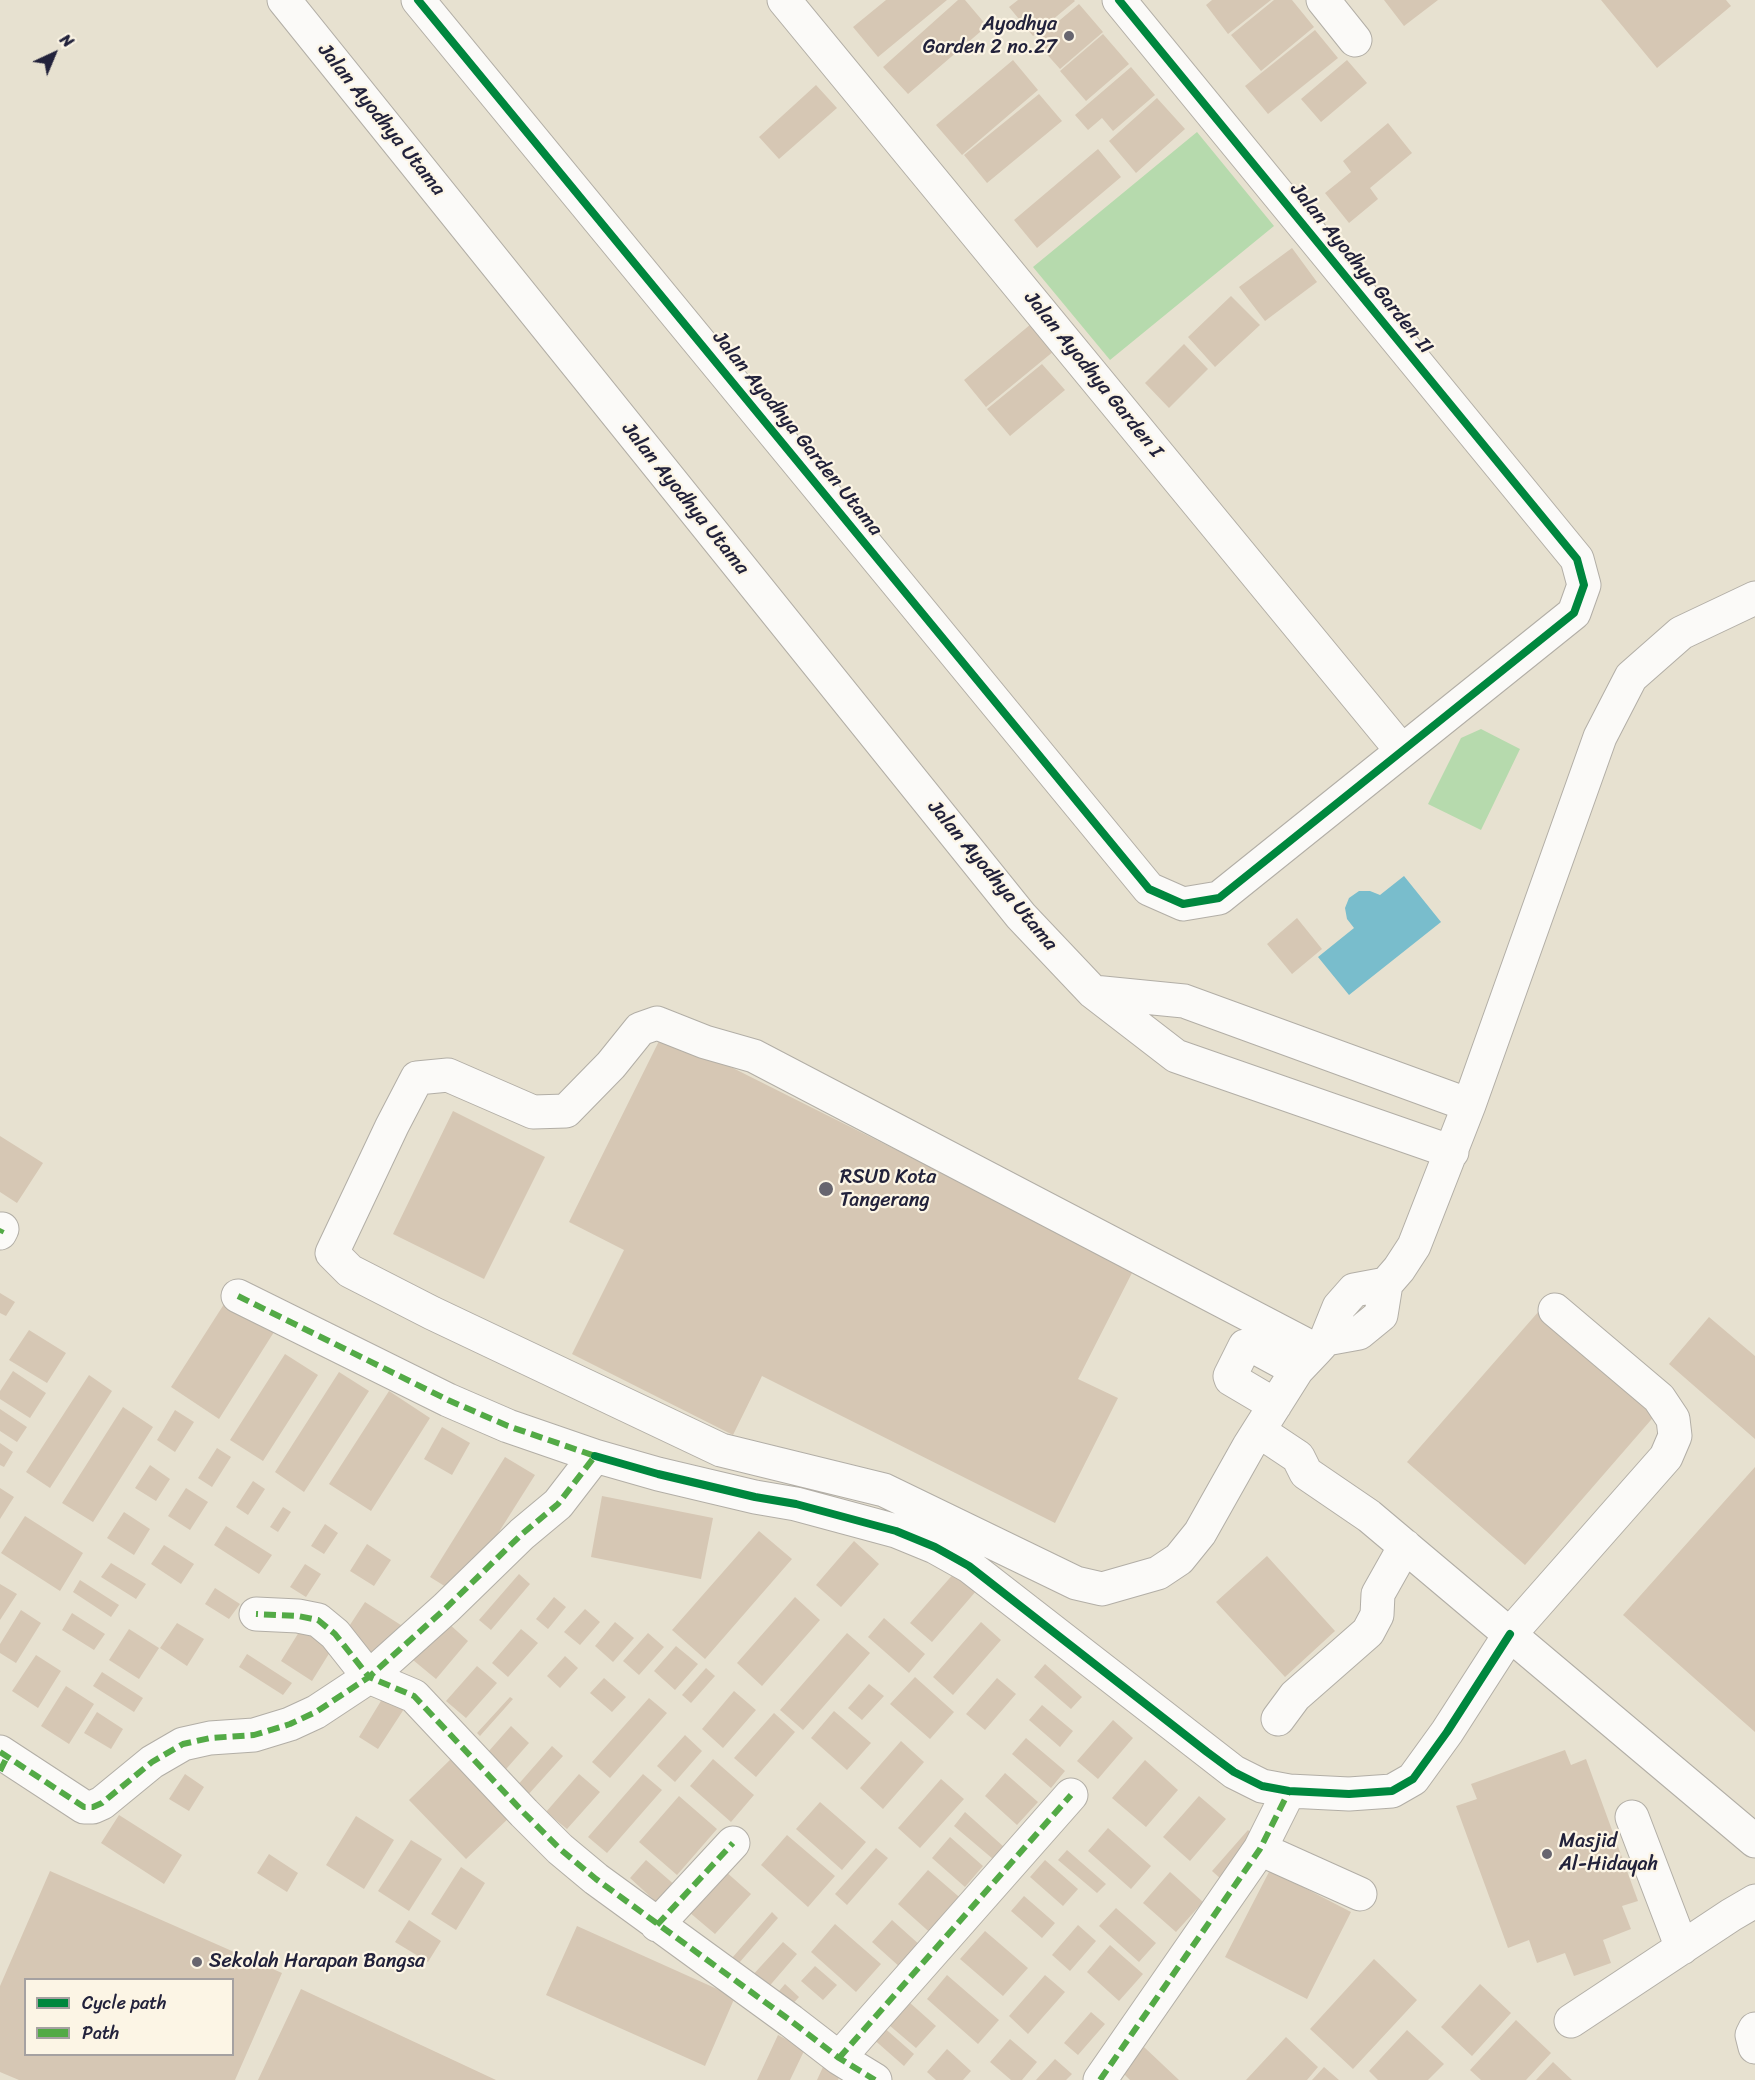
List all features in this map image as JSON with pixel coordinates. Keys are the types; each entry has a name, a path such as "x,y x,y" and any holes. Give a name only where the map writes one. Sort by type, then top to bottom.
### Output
{"street":[{"name":"Jalan Ayodhya Utama","path":"284,0 1020,916 1093,993 1176,1056 1452,1152"},
{"name":"Jalan Ayodhya Garden Utama","path":"418,0 1149,889 1183,904 1219,898 1402,751"},
{"name":"Jalan Ayodhya Garden I","path":"784,0 1402,751"},
{"name":"Jalan Ayodhya Garden II","path":"1119,0 1577,559 1584,585 1574,613 1402,751"},
{"path":"1323,0 1355,40"},
{"path":"1313,1353 754,1056 705,1042 657,1023 640,1029 611,1065 566,1111 533,1112 448,1075 417,1078 332,1253 350,1271 432,1313 721,1450 884,1490 1076,1583 1102,1589 1158,1574 1179,1559 1200,1533 1261,1427 1313,1353 1359,1333 1380,1314 1386,1284 1414,1246 1452,1152 1600,737 1631,677 1681,633 1755,598"},
{"path":"1093,993 1184,1001 1469,1105"},
{"path":"238,1296 448,1400 508,1426 595,1456 669,1477 796,1504 896,1531 934,1547 985,1577 1234,1772 1262,1786 1288,1791 1349,1794 1392,1791 1413,1779 1447,1732 1510,1634 1666,1457 1675,1436 1673,1419 1659,1398 1555,1310"},
{"path":"1313,1353 1251,1344 1245,1346 1230,1376 1288,1473 1306,1473 1369,1516 1755,1840"},
{"path":"2,1760 84,1807 93,1807 102,1803 152,1762 183,1744 210,1738 254,1735 290,1724 316,1712 369,1677 446,1608 522,1534 558,1504 595,1456"},
{"path":"1278,1719 1295,1696 1368,1632 1377,1615 1378,1594 1405,1546"},
{"path":"256,1614 298,1616 318,1620 335,1634 369,1677 414,1696 560,1849 596,1880 839,2058 875,2080"},
{"path":"1100,2080 1260,1849 1288,1791"},
{"path":"839,2058 1071,1795"},
{"path":"1632,1817 1682,1947"},
{"path":"657,1925 733,1843"},
{"path":"1260,1849 1360,1894"},
{"path":"1571,2021 1755,1900"},
{"path":"1755,2029 1752,2035 1755,2047"}],"green space":[{"path":"1197,132 1274,226 1110,360 1033,267"},
{"path":"1481,729 1520,749 1481,830 1428,804 1461,738"}],"water":[{"path":"1404,876 1441,922 1349,995 1318,957 1354,928 1347,919 1345,908 1349,898 1359,891 1370,891 1380,895"}],"building":[{"path":"886,0 947,0 878,57 853,27"},
{"path":"958,0 965,0 987,26 908,94 883,67"},
{"path":"1018,0 1075,1 1033,36 1009,7"},
{"path":"1212,0 1271,0 1228,34 1206,5"},
{"path":"1274,0 1292,0 1314,27 1261,71 1231,35"},
{"path":"1384,0 1438,0 1404,26"},
{"path":"1601,0 1726,0 1731,6 1657,68"},
{"name":"Ayodhya Garden 2 no.27","path":"1079,4 1103,32 1060,69 1035,41"},
{"path":"1315,30 1338,58 1268,114 1245,86"},
{"path":"1103,34 1129,64 1086,101 1060,71"},
{"path":"1013,60 1038,90 962,155 936,125"},
{"path":"1347,60 1367,83 1321,122 1301,99"},
{"path":"1131,67 1155,95 1113,131 1102,118 1088,130 1075,115"},
{"path":"816,85 837,108 779,159 759,137"},
{"path":"1039,94 1062,121 987,183 964,155"},
{"path":"1157,98 1185,129 1136,173 1109,141"},
{"path":"1388,123 1412,153 1370,188 1378,199 1349,223 1325,193 1351,172 1343,161"},
{"path":"1098,149 1121,177 1037,248 1014,220"},
{"path":"1292,248 1317,282 1265,321 1239,287"},
{"path":"1231,296 1260,325 1215,367 1188,337"},
{"path":"1031,324 1054,351 986,407 964,380"},
{"path":"1184,344 1208,369 1169,408 1145,383"},
{"path":"1042,364 1065,390 1010,436 987,409"},
{"path":"1297,918 1322,949 1292,974 1267,944"},
{"path":"663,1033 1134,1269 1078,1379 1118,1398 1055,1523 762,1376 733,1435 572,1354 624,1250 569,1222"},
{"path":"453,1111 545,1157 484,1279 393,1234"},
{"path":"0,1136 43,1163 17,1203 0,1192"},
{"path":"0,1293 15,1302 6,1316 0,1313"},
{"path":"226,1301 274,1332 219,1419 171,1387"},
{"path":"1539,1311 1657,1413 1525,1565 1407,1462"},
{"path":"1709,1317 1755,1356 1755,1439 1669,1364"},
{"path":"29,1330 66,1353 47,1383 9,1360"},
{"path":"285,1354 318,1375 263,1461 230,1440"},
{"path":"13,1371 46,1393 30,1418 0,1399 0,1391"},
{"path":"339,1372 369,1391 304,1492 275,1472"},
{"path":"89,1375 112,1391 50,1488 26,1472"},
{"path":"389,1391 430,1418 371,1511 329,1484"},
{"path":"123,1407 153,1427 93,1522 62,1503"},
{"path":"0,1409 27,1427 17,1442 0,1431"},
{"path":"175,1410 194,1422 175,1452 157,1440"},
{"path":"442,1427 470,1443 452,1475 424,1459"},
{"path":"0,1443 13,1452 4,1467 0,1465"},
{"path":"217,1448 231,1457 212,1487 198,1478"},
{"path":"505,1457 535,1475 459,1595 430,1577"},
{"path":"150,1465 170,1479 156,1501 135,1488"},
{"path":"1755,1467 1755,1732 1623,1615"},
{"path":"253,1481 265,1489 248,1515 236,1507"},
{"path":"0,1488 14,1497 0,1519"},
{"path":"186,1488 208,1502 190,1530 168,1516"},
{"path":"602,1496 713,1518 701,1579 591,1557"},
{"path":"283,1507 291,1512 278,1532 270,1527"},
{"path":"124,1512 150,1529 134,1555 107,1538"},
{"path":"25,1516 83,1553 60,1591 1,1553"},
{"path":"325,1524 338,1533 324,1554 311,1546"},
{"path":"226,1526 272,1555 259,1574 214,1545"},
{"path":"759,1531 792,1559 705,1659 672,1630"},
{"path":"854,1541 879,1564 841,1607 816,1585"},
{"path":"367,1544 391,1560 374,1586 350,1571"},
{"path":"164,1545 194,1564 181,1584 151,1564"},
{"path":"1267,1556 1335,1631 1285,1677 1216,1602"},
{"path":"111,1563 146,1584 136,1599 101,1577"},
{"path":"305,1564 321,1574 306,1597 290,1587"},
{"path":"956,1571 977,1590 932,1642 910,1623"},
{"path":"519,1574 530,1584 491,1630 479,1620"},
{"path":"80,1580 119,1605 111,1617 73,1592"},
{"path":"0,1584 17,1594 0,1620"},
{"path":"215,1588 240,1604 229,1619 205,1604"},
{"path":"554,1597 566,1607 548,1629 536,1619"},
{"path":"795,1597 820,1620 762,1686 737,1663"},
{"path":"365,1602 407,1629 386,1661 344,1634"},
{"path":"585,1609 600,1622 580,1645 564,1632"},
{"path":"21,1610 41,1623 16,1663 0,1653 0,1644"},
{"path":"72,1613 105,1634 94,1650 62,1630"},
{"path":"884,1618 925,1654 909,1673 868,1637"},
{"path":"447,1622 468,1641 436,1679 413,1660"},
{"path":"615,1622 634,1638 613,1662 595,1646"},
{"path":"981,1622 1001,1640 953,1695 933,1677"},
{"path":"177,1623 204,1639 187,1666 160,1648"},
{"path":"304,1624 335,1644 312,1681 281,1661"},
{"path":"129,1629 159,1648 139,1679 109,1660"},
{"path":"521,1629 538,1643 508,1677 492,1663"},
{"path":"648,1633 664,1647 639,1675 623,1661"},
{"path":"847,1633 870,1653 803,1730 780,1710"},
{"path":"676,1646 698,1664 675,1690 654,1671"},
{"path":"247,1654 292,1683 283,1695 239,1667"},
{"path":"36,1655 61,1671 38,1708 12,1691"},
{"path":"565,1656 578,1668 560,1688 547,1676"},
{"path":"1045,1664 1082,1697 1071,1709 1034,1677"},
{"path":"477,1666 497,1683 466,1718 446,1701"},
{"path":"706,1668 715,1676 691,1703 682,1695"},
{"path":"102,1672 143,1698 134,1712 93,1686"},
{"path":"915,1677 954,1712 930,1739 890,1704"},
{"path":"604,1678 626,1697 612,1712 590,1693"},
{"path":"997,1678 1016,1694 985,1730 966,1714"},
{"path":"869,1684 884,1696 862,1720 848,1708"},
{"path":"66,1686 94,1704 69,1744 41,1726"},
{"path":"734,1691 756,1710 723,1748 702,1729"},
{"path":"384,1696 404,1709 378,1749 359,1737"},
{"path":"510,1697 513,1699 480,1736 477,1733"},
{"path":"649,1698 667,1713 610,1778 592,1762"},
{"path":"1042,1705 1073,1731 1060,1747 1029,1720"},
{"path":"834,1711 871,1743 847,1770 811,1738"},
{"path":"97,1712 123,1729 111,1749 84,1733"},
{"path":"774,1713 795,1732 756,1777 734,1758"},
{"path":"1113,1720 1133,1738 1098,1779 1077,1761"},
{"path":"511,1726 529,1743 500,1776 481,1760"},
{"path":"685,1735 702,1751 675,1782 657,1766"},
{"path":"1026,1738 1065,1771 1051,1788 1012,1754"},
{"path":"901,1741 924,1762 883,1809 860,1788"},
{"path":"552,1746 563,1756 527,1796 516,1787"},
{"name":"Masjid Al-Hidayah","path":"1565,1750 1571,1765 1586,1759 1638,1901 1622,1906 1631,1929 1603,1940 1611,1963 1574,1976 1565,1953 1537,1963 1529,1940 1508,1948 1456,1806 1477,1799 1471,1784"},
{"path":"454,1756 512,1815 466,1859 409,1800"},
{"path":"713,1759 754,1795 731,1822 690,1786"},
{"path":"1145,1760 1178,1790 1146,1827 1112,1798"},
{"path":"1005,1773 1038,1802 1017,1825 985,1796"},
{"path":"185,1774 204,1787 189,1811 169,1799"},
{"path":"579,1774 600,1792 567,1829 546,1812"},
{"path":"643,1774 662,1790 607,1853 588,1837"},
{"path":"941,1779 964,1799 920,1848 898,1828"},
{"path":"679,1796 717,1829 677,1875 639,1842"},
{"path":"1199,1796 1226,1819 1190,1861 1163,1837"},
{"path":"820,1802 866,1842 842,1870 796,1829"},
{"path":"965,1812 1004,1847 993,1859 954,1826"},
{"path":"119,1815 182,1855 164,1884 101,1843"},
{"path":"356,1816 394,1840 364,1889 326,1865"},
{"path":"1108,1828 1151,1866 1131,1889 1088,1851"},
{"path":"1248,1830 1256,1838 1221,1879 1212,1871"},
{"path":"787,1835 835,1876 808,1907 761,1865"},
{"path":"950,1837 983,1866 965,1887 932,1858"},
{"path":"411,1840 442,1859 409,1911 378,1891"},
{"path":"876,1848 888,1858 847,1905 835,1894"},
{"path":"1067,1850 1106,1884 1097,1893 1058,1860"},
{"path":"269,1854 298,1873 287,1892 257,1873"},
{"path":"646,1860 684,1893 667,1912 630,1878"},
{"path":"1045,1860 1078,1889 1063,1906 1030,1877"},
{"path":"461,1867 485,1883 456,1930 431,1914"},
{"path":"928,1870 965,1902 935,1937 898,1904"},
{"path":"1270,1870 1351,1912 1307,1999 1225,1957"},
{"path":"50,1871 282,1973 235,2080 19,2080 0,2072 0,1986"},
{"path":"725,1871 751,1894 715,1934 689,1912"},
{"path":"1170,1872 1203,1902 1176,1932 1143,1903"},
{"path":"1024,1896 1055,1923 1042,1938 1011,1911"},
{"path":"1116,1908 1156,1943 1139,1962 1099,1926"},
{"path":"772,1912 778,1918 739,1963 732,1958"},
{"path":"409,1920 441,1941 428,1962 395,1942"},
{"path":"892,1920 921,1946 901,1968 872,1942"},
{"path":"835,1924 881,1964 856,1992 811,1952"},
{"path":"1078,1925 1096,1941 1070,1971 1052,1955"},
{"path":"577,1926 735,1997 705,2066 546,1995"},
{"path":"985,1931 1028,1968 1003,1996 960,1959"},
{"path":"783,1942 797,1954 766,1990 751,1977"},
{"path":"1110,1945 1143,1974 1119,2001 1087,1972"},
{"path":"1374,1959 1417,2000 1353,2069 1310,2029"},
{"path":"815,1966 837,1985 823,2000 801,1981"},
{"path":"947,1975 999,2020 978,2044 927,1999"},
{"path":"1045,1975 1065,1992 1028,2034 1009,2016"},
{"path":"785,1984 799,1997 788,2009 774,1997"},
{"path":"1480,1984 1511,2013 1472,2056 1441,2027"},
{"path":"301,1989 496,2080 258,2080"},
{"path":"909,2002 936,2026 916,2048 889,2025"},
{"path":"1091,2012 1105,2024 1078,2055 1064,2043"},
{"path":"1516,2020 1551,2053 1526,2080 1481,2080 1470,2070"},
{"path":"881,2025 914,2054 904,2066 871,2037"},
{"path":"1407,2030 1444,2064 1428,2080 1378,2080 1369,2071"},
{"path":"778,2035 805,2049 790,2080 757,2080"},
{"path":"1286,2037 1318,2067 1307,2080 1246,2080"},
{"path":"1010,2039 1037,2062 1022,2080 1011,2080 990,2062"},
{"path":"1144,2047 1179,2080 1130,2080 1122,2072"},
{"path":"947,2049 971,2071 963,2080 936,2080 927,2072"},
{"path":"1055,2059 1072,2074 1066,2080 1036,2080"},
{"path":"1553,2062 1572,2080 1536,2080"},
{"path":"823,2067 840,2075 838,2080 817,2080"},
{"path":"1324,2067 1339,2080 1312,2080"}],"marked path":[{"path":"0,1233 2,1229"},
{"path":"238,1296 448,1400 508,1426 595,1456 558,1504 522,1534 446,1608 369,1677 335,1634 318,1620 298,1616 256,1614"},
{"path":"0,1752 84,1807 93,1807 102,1803 152,1762 183,1744 210,1738 254,1735 290,1724 316,1712 369,1677 414,1696 524,1813 560,1849 596,1879 839,2058 875,2080"},
{"path":"0,1771 7,1757"},
{"path":"1100,2080 1260,1849 1289,1791 1283,1790"},
{"path":"839,2058 1071,1795"},
{"path":"657,1925 733,1843"}],"cycle path":[{"path":"418,0 1149,889 1183,904 1219,898 1574,613 1584,585 1577,559 1119,0"},
{"path":"595,1456 658,1474 755,1497 796,1504 896,1531 935,1547 969,1566 1234,1772 1262,1786 1289,1791 1349,1794 1392,1791 1413,1779 1447,1732 1510,1634"}],"place":[{"name":"Ayodhya Garden 2 no.27","path":"1069,36"},
{"name":"RSUD Kota Tangerang","path":"826,1189"},
{"name":"Masjid Al-Hidayah","path":"1547,1854"},
{"name":"Sekolah Harapan Bangsa","path":"197,1962"}]}
